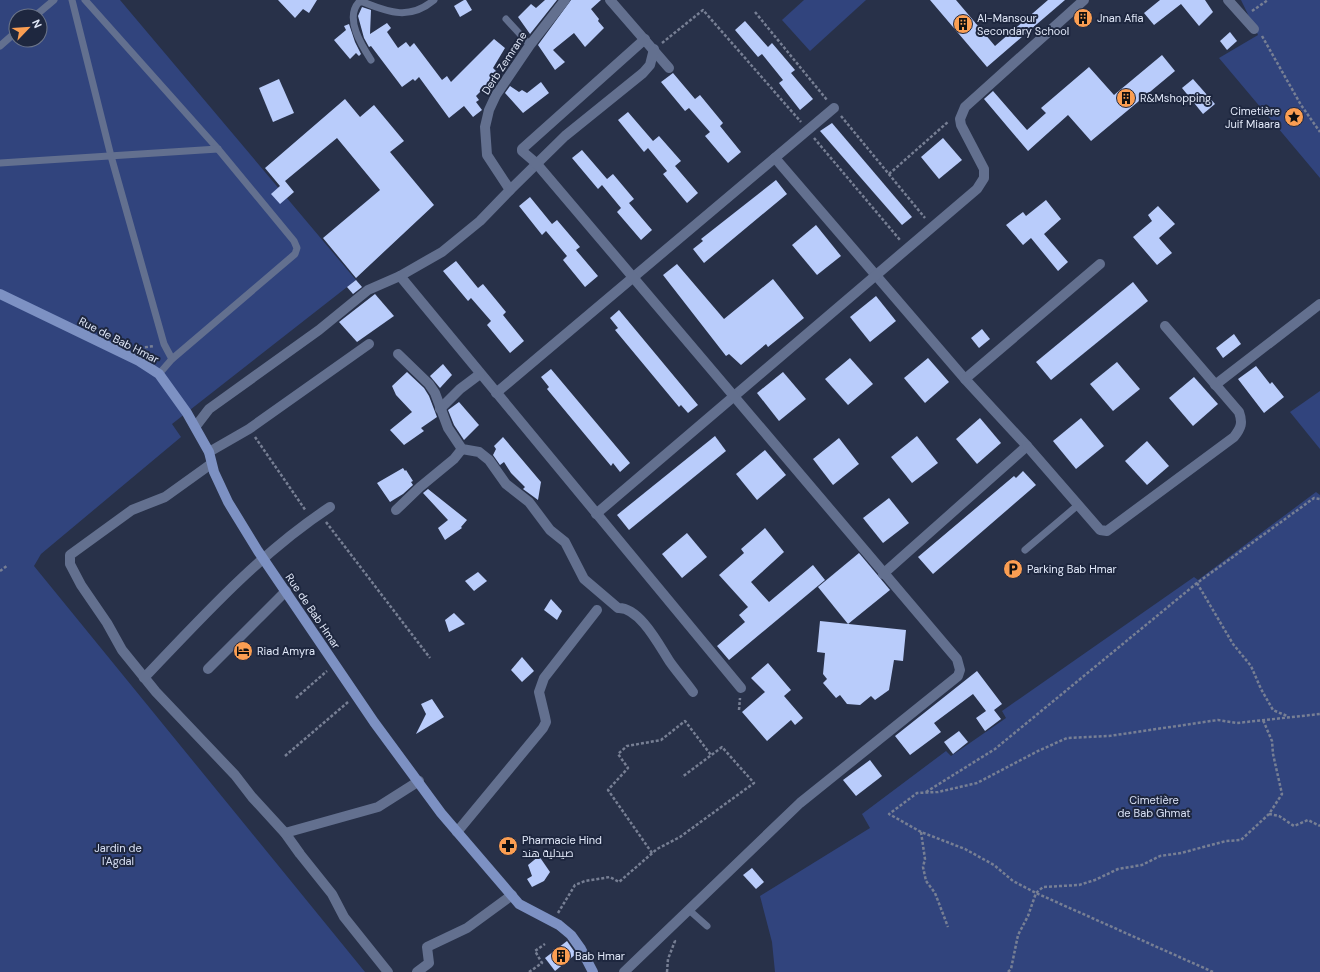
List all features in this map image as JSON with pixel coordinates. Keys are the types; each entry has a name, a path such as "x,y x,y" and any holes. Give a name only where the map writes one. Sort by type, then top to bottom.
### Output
{"main road":[{"name":"Rue de Bab Hmar","path":"0,294 140,361 159,374 196,426 209,452 211,464 228,502 263,558 356,696 441,813 457,832 512,894 519,904 553,922 571,935 581,949 593,972"}],"street":[{"name":"Derb Zemrane","path":"510,190 487,155 485,127 489,110 496,95 530,44 565,0"},
{"path":"610,0 669,68"},
{"path":"596,514 734,396 877,277 977,189 984,178 984,169 961,125 960,119 965,107 1084,0"},
{"path":"1228,0 1257,29"},
{"path":"624,972 800,803 958,676 960,670 957,659 883,574 634,277 536,163 524,153 522,149 645,39"},
{"path":"196,426 209,409 319,330 368,290 400,276 442,252 480,222 536,163 565,136 643,73 650,64 654,49"},
{"path":"496,393 834,108"},
{"path":"775,158 965,379 1027,446 1100,530 1107,531 1234,437 1241,428 1242,419 1239,412 1165,326"},
{"path":"965,379 1100,264"},
{"path":"400,276 741,688"},
{"path":"1215,385 1320,304"},
{"path":"209,452 249,429 369,344"},
{"path":"398,354 429,384 438,399 440,409 448,428 462,449 479,452 489,460 506,484 529,502 550,530 565,542 584,579 618,608 624,608 632,613 659,642 671,663 694,692"},
{"path":"440,409 460,389 480,374"},
{"path":"883,574 1027,446"},
{"path":"396,510 420,487 454,459 462,449"},
{"path":"211,464 165,497 132,510 70,555 70,564 81,585 107,623 122,650 144,678 235,775 252,797 285,833 332,894 344,917 388,972"},
{"path":"144,678 205,614 263,558 330,507"},
{"path":"208,669 286,591"},
{"path":"457,832 543,728 546,722 540,692 544,678 597,610"},
{"path":"285,833 378,806 419,781"},
{"path":"417,972 429,963 427,947 456,935 512,894"}],"lane":[{"path":"44,8 54,0"},
{"path":"72,0 111,156 164,344 172,359"},
{"path":"85,0 218,149 294,241 297,248 295,254 172,359 159,374"},
{"path":"371,60 356,30 354,10 359,2 401,14 416,11 434,0"},
{"path":"506,19 530,44"},
{"path":"0,46 8,39"},
{"path":"0,163 218,149"},
{"path":"1025,550 1078,505"},
{"path":"689,910 707,926"}],"path":[{"path":"1252,13 1257,7 1268,0"},
{"path":"654,49 703,10 909,249"},
{"path":"756,12 933,228"},
{"path":"1257,29 1300,105 1320,132"},
{"path":"889,174 965,107"},
{"path":"249,429 315,517 430,658"},
{"path":"925,792 995,749 1197,583 1314,498 1320,499"},
{"path":"0,571 8,564"},
{"path":"1197,583 1234,644 1251,666 1260,689 1273,710 1287,717"},
{"path":"296,698 335,665"},
{"path":"285,756 356,696"},
{"path":"1213,972 1036,893 1013,881 994,865 965,849 921,832 889,814 917,793 938,792 977,782 1038,751 1068,738 1109,736 1218,720 1237,722 1320,714"},
{"path":"1008,972 1011,969 1018,935 1028,916 1036,893 1043,887 1079,885 1096,880 1118,869 1142,864 1160,856 1182,853 1226,841 1241,840 1269,814 1282,794 1273,754 1272,740 1263,720"},
{"path":"652,853 608,790 628,768 618,754 627,746 661,740 685,721 711,756"},
{"path":"553,922 575,885 584,881 610,877 619,882 652,853 680,837 754,783 722,747 682,777"},
{"path":"1269,814 1279,816 1294,826 1308,820 1320,826"},
{"path":"921,832 925,858 923,867 926,881 935,893 948,927"},
{"path":"667,931 676,941 668,959 667,972"},
{"path":"529,972 542,963 534,951 545,944"}],"green space":[{"name":"Jardin de l'Agdal","path":"0,0 120,0 356,280 172,424 181,437 41,554 34,566 365,972 0,972"},
{"path":"804,0 866,0 810,51 782,20"},
{"name":"Cimetière Juif Miaara","path":"1241,0 1320,0 1320,178 1219,58 1258,35"},
{"path":"1320,391 1320,449 1290,412"},
{"name":"Cimetière de Bab Ghmat","path":"1316,492 1320,495 1320,972 775,972 772,942 760,896 870,828 862,814 946,751 951,756 1006,718 1002,711 1194,577 1198,580"}],"building":[{"path":"278,0 317,0 309,13 303,9 295,18"},
{"path":"466,0 472,10 460,17 454,6"},
{"path":"545,0 557,0 530,34 518,17 531,4 536,8"},
{"path":"571,0 601,0 591,9 604,28 585,47 574,33 553,50 565,62 555,70 538,45"},
{"name":"Al-Mansour Secondary School","path":"930,0 956,0 995,46 1048,0 1065,0 987,67"},
{"path":"1160,0 1205,0 1213,12 1199,26 1181,4 1154,25 1144,13"},
{"path":"362,7 371,10 370,34 387,23 391,28 387,32 398,48 406,42 410,47 414,43 442,80 447,76 451,82 494,39 505,48 493,68 499,74 496,76 499,79 497,82 494,78 476,96 479,100 476,102 482,110 473,117 464,106 449,118 419,77 415,81 413,79 402,87 371,46 369,47 364,38 358,16"},
{"path":"745,21 768,47 772,43 795,70 791,73 813,99 800,110 779,83 783,80 762,54 758,57 735,30"},
{"path":"349,24 361,54 359,56 356,53 350,59 334,40 346,30 344,26"},
{"path":"1230,32 1237,41 1227,50 1220,41"},
{"path":"1162,55 1175,71 1091,141 1068,115 1028,151 984,99 993,91 1027,130 1046,113 1041,108 1089,67 1114,95"},
{"path":"673,73 695,99 700,95 723,123 720,126 741,152 728,163 705,136 710,132 689,108 685,111 661,82"},
{"path":"279,79 294,113 273,122 259,88"},
{"path":"1193,79 1215,104 1203,114 1182,88"},
{"path":"541,82 549,93 523,113 505,93 510,86 519,92 522,90 527,93"},
{"path":"345,99 360,117 374,105 404,141 390,152 434,205 356,278 323,238 380,190 337,138 285,181 294,192 280,204 271,194 280,186 265,168"},
{"path":"628,112 653,141 659,136 681,161 675,166 698,193 687,203 663,174 667,171 648,148 644,152 618,120"},
{"path":"832,123 912,217 902,225 820,131"},
{"path":"943,138 962,160 939,179 921,157"},
{"path":"582,150 607,179 613,174 634,199 629,203 652,230 641,240 617,212 621,208 602,185 598,189 572,158"},
{"path":"776,180 787,194 704,263 693,249 703,241 701,239"},
{"path":"530,197 552,224 557,220 580,247 576,250 598,276 585,287 563,260 567,256 546,231 542,235 519,206"},
{"path":"1046,200 1061,219 1044,234 1068,262 1058,271 1031,238 1023,245 1006,225 1023,212 1026,216"},
{"path":"1158,206 1175,224 1159,238 1172,253 1157,265 1133,237 1152,221 1148,215"},
{"path":"816,225 841,256 817,275 792,245"},
{"path":"456,261 478,288 483,284 506,312 503,315 524,341 510,353 487,325 491,321 471,298 468,301 443,271"},
{"path":"677,264 724,319 773,279 804,318 768,347 766,344 741,365 729,354 726,356 663,275"},
{"path":"356,280 362,287 353,294 347,287"},
{"path":"1133,282 1148,301 1051,380 1036,362"},
{"path":"375,294 394,316 357,342 339,322"},
{"path":"876,296 896,321 870,342 850,317"},
{"path":"619,310 698,405 688,413 681,405 679,407 615,330 618,328 610,318"},
{"path":"982,329 990,339 979,348 971,338"},
{"path":"1234,334 1241,344 1223,358 1216,348"},
{"path":"850,358 873,384 848,405 825,379"},
{"path":"928,358 949,382 925,403 904,378"},
{"path":"1117,362 1140,389 1113,411 1090,384"},
{"path":"443,364 452,375 440,388 430,376"},
{"path":"1256,366 1270,384 1272,382 1284,397 1264,413 1238,379"},
{"path":"551,369 630,463 620,472 613,463 611,466 547,389 549,387 541,377"},
{"path":"407,372 424,388 429,396 437,417 421,428 424,431 404,445 390,430 412,412 396,395 392,386"},
{"path":"783,372 806,399 779,421 757,393"},
{"path":"1194,377 1218,404 1193,426 1169,398"},
{"path":"459,402 479,425 464,440 454,425 448,410"},
{"path":"980,418 1001,443 977,464 956,439"},
{"path":"1081,418 1104,446 1076,469 1053,441"},
{"path":"715,436 726,451 629,530 617,515"},
{"path":"917,436 938,463 912,483 891,457"},
{"path":"503,437 541,482 538,500 523,489 525,487 511,473 504,462 500,465 493,455 496,449 494,446"},
{"path":"839,438 859,464 833,485 813,459"},
{"path":"1147,441 1169,466 1147,485 1125,461"},
{"path":"765,450 786,475 757,500 736,474"},
{"path":"403,468 413,481 411,482 413,485 403,494 390,502 377,483"},
{"path":"1023,471 1036,485 933,574 918,557 1014,476 1016,478"},
{"path":"428,489 467,520 461,527 462,528 445,540 438,528 448,520 423,493"},
{"path":"889,498 909,523 883,543 863,518"},
{"path":"765,528 784,552 751,582 769,602 813,565 825,580 729,660 717,646 745,622 739,615 748,607 719,575 744,553 741,549"},
{"path":"687,533 707,557 682,578 662,554"},
{"path":"859,553 890,590 848,624 818,587"},
{"path":"478,572 487,581 474,591 465,581"},
{"path":"551,599 562,611 557,620 544,610"},
{"path":"454,613 465,624 449,632 445,620"},
{"path":"820,621 906,630 903,661 894,660 889,690 875,700 871,696 860,705 847,704 840,695 836,698 823,683 827,679 823,674 825,653 817,652"},
{"path":"522,657 534,671 522,682 511,670"},
{"path":"768,663 791,690 784,696 803,718 795,725 791,720 767,741 742,712 765,692 751,678"},
{"path":"977,671 1002,704 994,710 1001,719 985,731 976,718 986,711 973,694 934,723 941,732 910,755 895,736"},
{"path":"432,699 444,717 416,734 426,714 421,704"},
{"path":"959,731 968,742 953,754 944,742"},
{"path":"870,760 882,776 856,796 843,780"},
{"path":"539,856 550,872 544,881 532,887 527,879 532,876 528,865"},
{"path":"752,868 764,882 756,889 743,875"},
{"name":"Bab Hmar","path":"567,941 576,954 555,971 545,958"}],"place":[{"name":"Jnan Afia","path":"1083,18"},
{"name":"Al-Mansour Secondary School","path":"963,24"},
{"name":"R&Mshopping","path":"1126,98"},
{"name":"Cimetière Juif Miaara","path":"1294,117"},
{"name":"Parking Bab Hmar","path":"1013,569"},
{"name":"Riad Amyra","path":"243,651"},
{"name":"Pharmacie Hind صيدلية هند","path":"508,846"},
{"name":"Bab Hmar","path":"561,956"}]}
